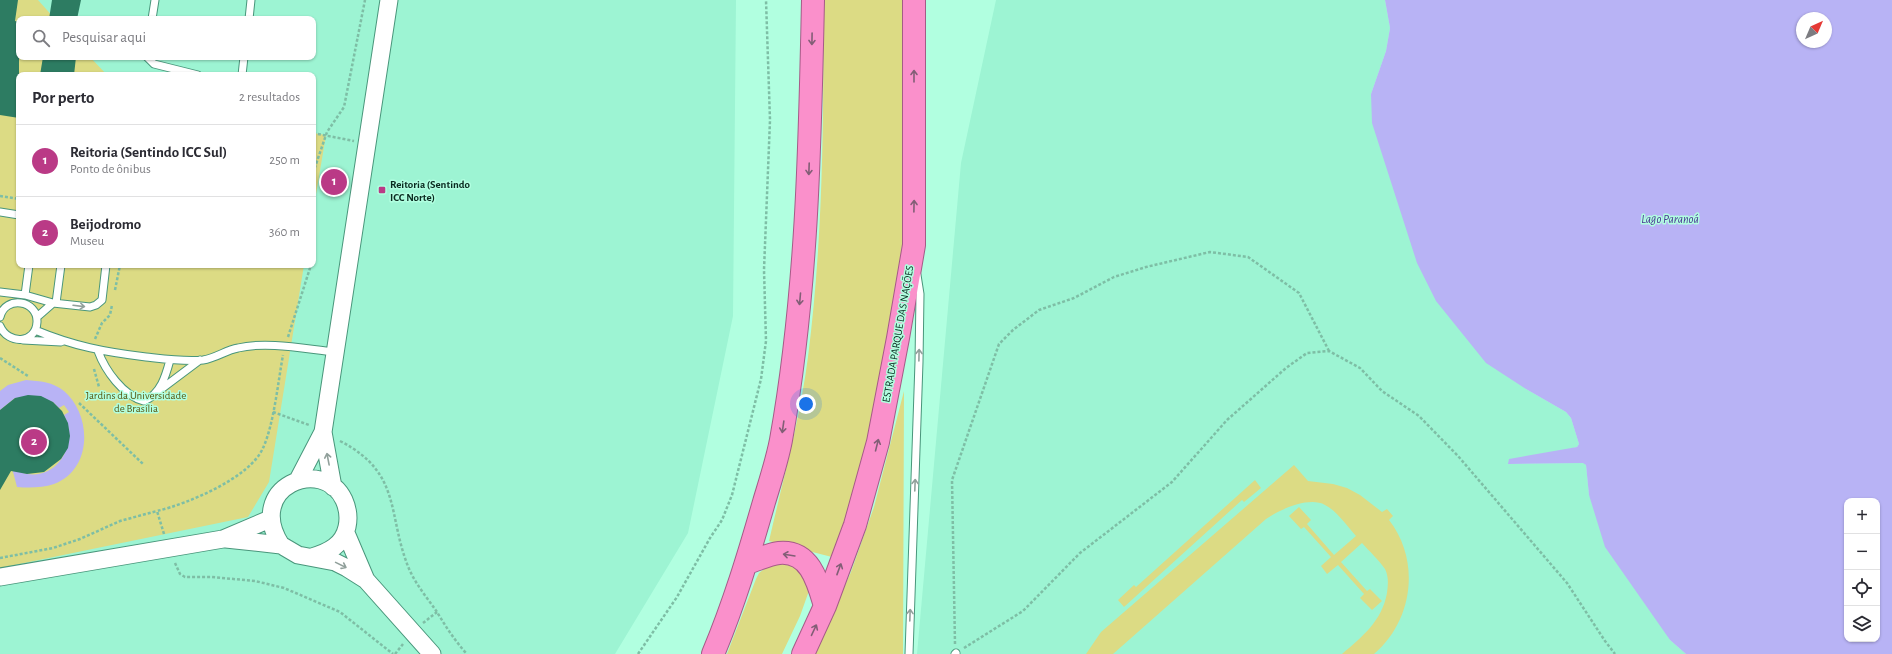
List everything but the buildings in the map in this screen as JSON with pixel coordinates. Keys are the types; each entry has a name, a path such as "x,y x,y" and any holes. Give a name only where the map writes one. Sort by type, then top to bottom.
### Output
{"highway":[{"path":"713,654 728,619 747,563 781,442 799,310 808,199 813,0"},
{"name":"ESTRADA PARQUE DAS NAÇÕES","path":"802,654 825,606 855,525 878,442 914,245 914,0"},
{"path":"747,563 779,553 796,556 807,563 817,578 825,606"}],"street":[{"path":"298,480 322,432 389,0"},
{"path":"322,432 333,487"},
{"path":"281,545 273,533 270,519 272,506 278,494 287,485 298,480 310,478 322,481 333,487 342,496 347,508 348,520 346,533 338,545 326,553 312,557"},
{"path":"0,577 223,539 270,519"},
{"path":"346,533 366,580"},
{"path":"223,539 281,545 298,555 335,562 366,580 432,654"}],"lane":[{"path":"152,16 155,0"},
{"path":"249,16 251,0"},
{"path":"150,60 154,64 186,72"},
{"path":"242,72 244,60"},
{"path":"0,212 16,215"},
{"path":"909,654 920,301 914,245"},
{"path":"25,295 29,268"},
{"path":"36,317 55,303 61,268"},
{"path":"0,292 25,295 55,303 90,307 102,300 106,268"},
{"path":"0,313 9,305 20,302 31,307 36,317 35,330 27,338 17,340"},
{"path":"0,326 6,336 17,340 64,342"},
{"path":"35,330 64,342 95,350 170,360 200,360 238,348 252,346 285,347 334,352"},
{"path":"95,350 106,371 116,382 134,396 144,401 200,360"},
{"path":"157,392 167,372 170,360"}],"path":[{"path":"316,164 326,135 344,107 365,0"},
{"path":"638,654 677,597 710,538 722,520 732,495 761,379 766,341 764,270 770,120 766,0"},
{"path":"316,133 356,141"},
{"path":"0,196 16,199"},
{"path":"955,654 952,480 999,344 1013,330 1039,310 1074,298 1114,277 1146,267 1210,252 1248,257 1299,293 1329,351 1360,368 1382,391 1419,416 1458,456 1567,583 1615,654"},
{"path":"114,294 119,268"},
{"path":"287,341 310,268"},
{"path":"99,387 95,350 102,323 110,315 113,301"},
{"path":"955,654 1023,611 1080,553 1172,482 1226,420 1286,368 1307,353 1329,351"},
{"path":"0,558 53,548 80,539 120,521 198,498 246,469 255,460 263,448 273,412 284,354"},
{"path":"0,358 28,376"},
{"path":"79,403 143,464"},
{"path":"273,412 322,432 364,455 377,469 392,501 403,553 411,573 456,643 467,654"},
{"path":"157,511 169,549 180,574 185,577 212,577 254,581 284,588 340,612 393,654"},
{"path":"421,624 437,612"}],"shaded area":[{"path":"0,0 736,0 733,316 688,533 615,654 0,654"},
{"path":"996,0 1385,0 1390,28 1386,51 1371,94 1526,389 1566,412 1571,418 1579,444 1577,447 1508,464 1584,463 1586,465 1589,495 1670,640 1686,654 917,654 961,163"}],"green space":[{"name":"Jardins da Universidade de Brasília","path":"0,0 38,0 52,16 16,16 16,60 93,60 104,72 16,72 16,268 304,268 269,482 248,517 0,568"},
{"path":"823,0 906,0 904,225 892,327 872,431 854,497 832,557 769,541 791,449 805,380 813,313 822,179"},
{"path":"316,133 326,135 316,194"},
{"path":"904,391 903,654 814,654 851,572 874,507"},
{"path":"1294,465 1308,481 1333,484 1347,488 1360,495 1382,512 1387,509 1393,516 1389,520 1399,536 1406,554 1409,572 1408,590 1404,608 1397,625 1387,640 1374,654 1342,654 1364,635 1381,612 1387,593 1388,581 1385,569 1362,543 1341,562 1367,591 1370,589 1382,601 1372,610 1360,598 1364,594 1338,565 1327,574 1321,566 1331,557 1304,527 1301,529 1289,516 1299,507 1311,520 1307,524 1334,555 1356,536 1329,508 1325,505 1311,502 1286,508 1266,519 1113,654 1086,654 1101,632"},
{"path":"1255,480 1261,488 1244,502 1242,500 1124,607 1118,600 1134,585 1136,587"},
{"path":"774,562 795,563 810,588 800,616 782,654 727,654 759,573"}],"water":[{"name":"Lago Paranoá","path":"1385,0 1892,0 1892,654 1686,654 1670,640 1605,547 1589,495 1586,465 1583,463 1508,464 1509,459 1577,447 1579,444 1571,418 1566,412 1526,389 1486,363 1436,301 1417,263 1372,123 1371,94 1386,51 1390,28"},
{"path":"26,380 51,384 64,391 73,401 80,414 84,441 82,454 76,467 67,477 54,484 31,488 17,487 12,468 27,474 39,474 49,471 57,464 63,456 67,446 69,436 68,425 64,415 69,412 64,405 59,408 53,402 15,398 0,410 0,391 8,385"}],"place":[{"name":"Reitoria (Sentindo ICC Sul)","path":"334,182"},
{"name":"Reitoria (Sentindo ICC Norte)","path":"382,190"},
{"name":"Beijodromo","path":"34,442"}]}
